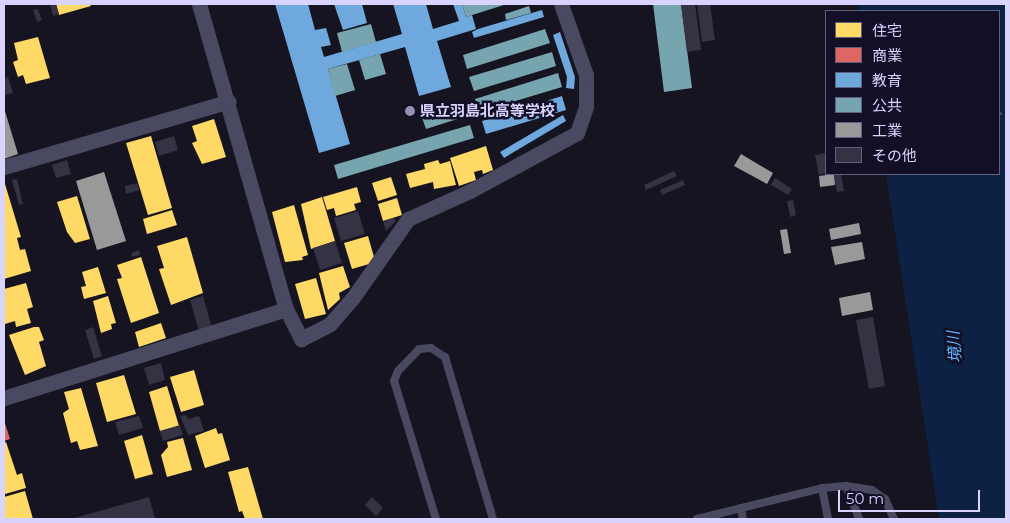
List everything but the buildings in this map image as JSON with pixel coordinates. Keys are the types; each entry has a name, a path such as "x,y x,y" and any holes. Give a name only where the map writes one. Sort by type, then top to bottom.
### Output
{"street":[{"path":"199,4 229,100 286,309 301,339 330,324 352,299 408,219 470,191 577,133 586,107 586,75 561,4"},
{"path":"4,167 229,100"},
{"path":"4,398 286,309"}],"lane":[{"path":"436,519 394,381 398,370 419,349 431,348 445,357 493,519"},
{"path":"846,486 860,519"},
{"path":"697,519 822,488 846,486 872,490 885,499 894,519"},
{"path":"822,488 828,519"},
{"path":"741,508 743,519"}],"water":[{"name":"境川","path":"858,4 1006,4 1006,519 939,519 886,175 1000,175 1000,10 859,10"}],"place":[{"name":"県立羽島北高等学校","path":"410,111"}]}
